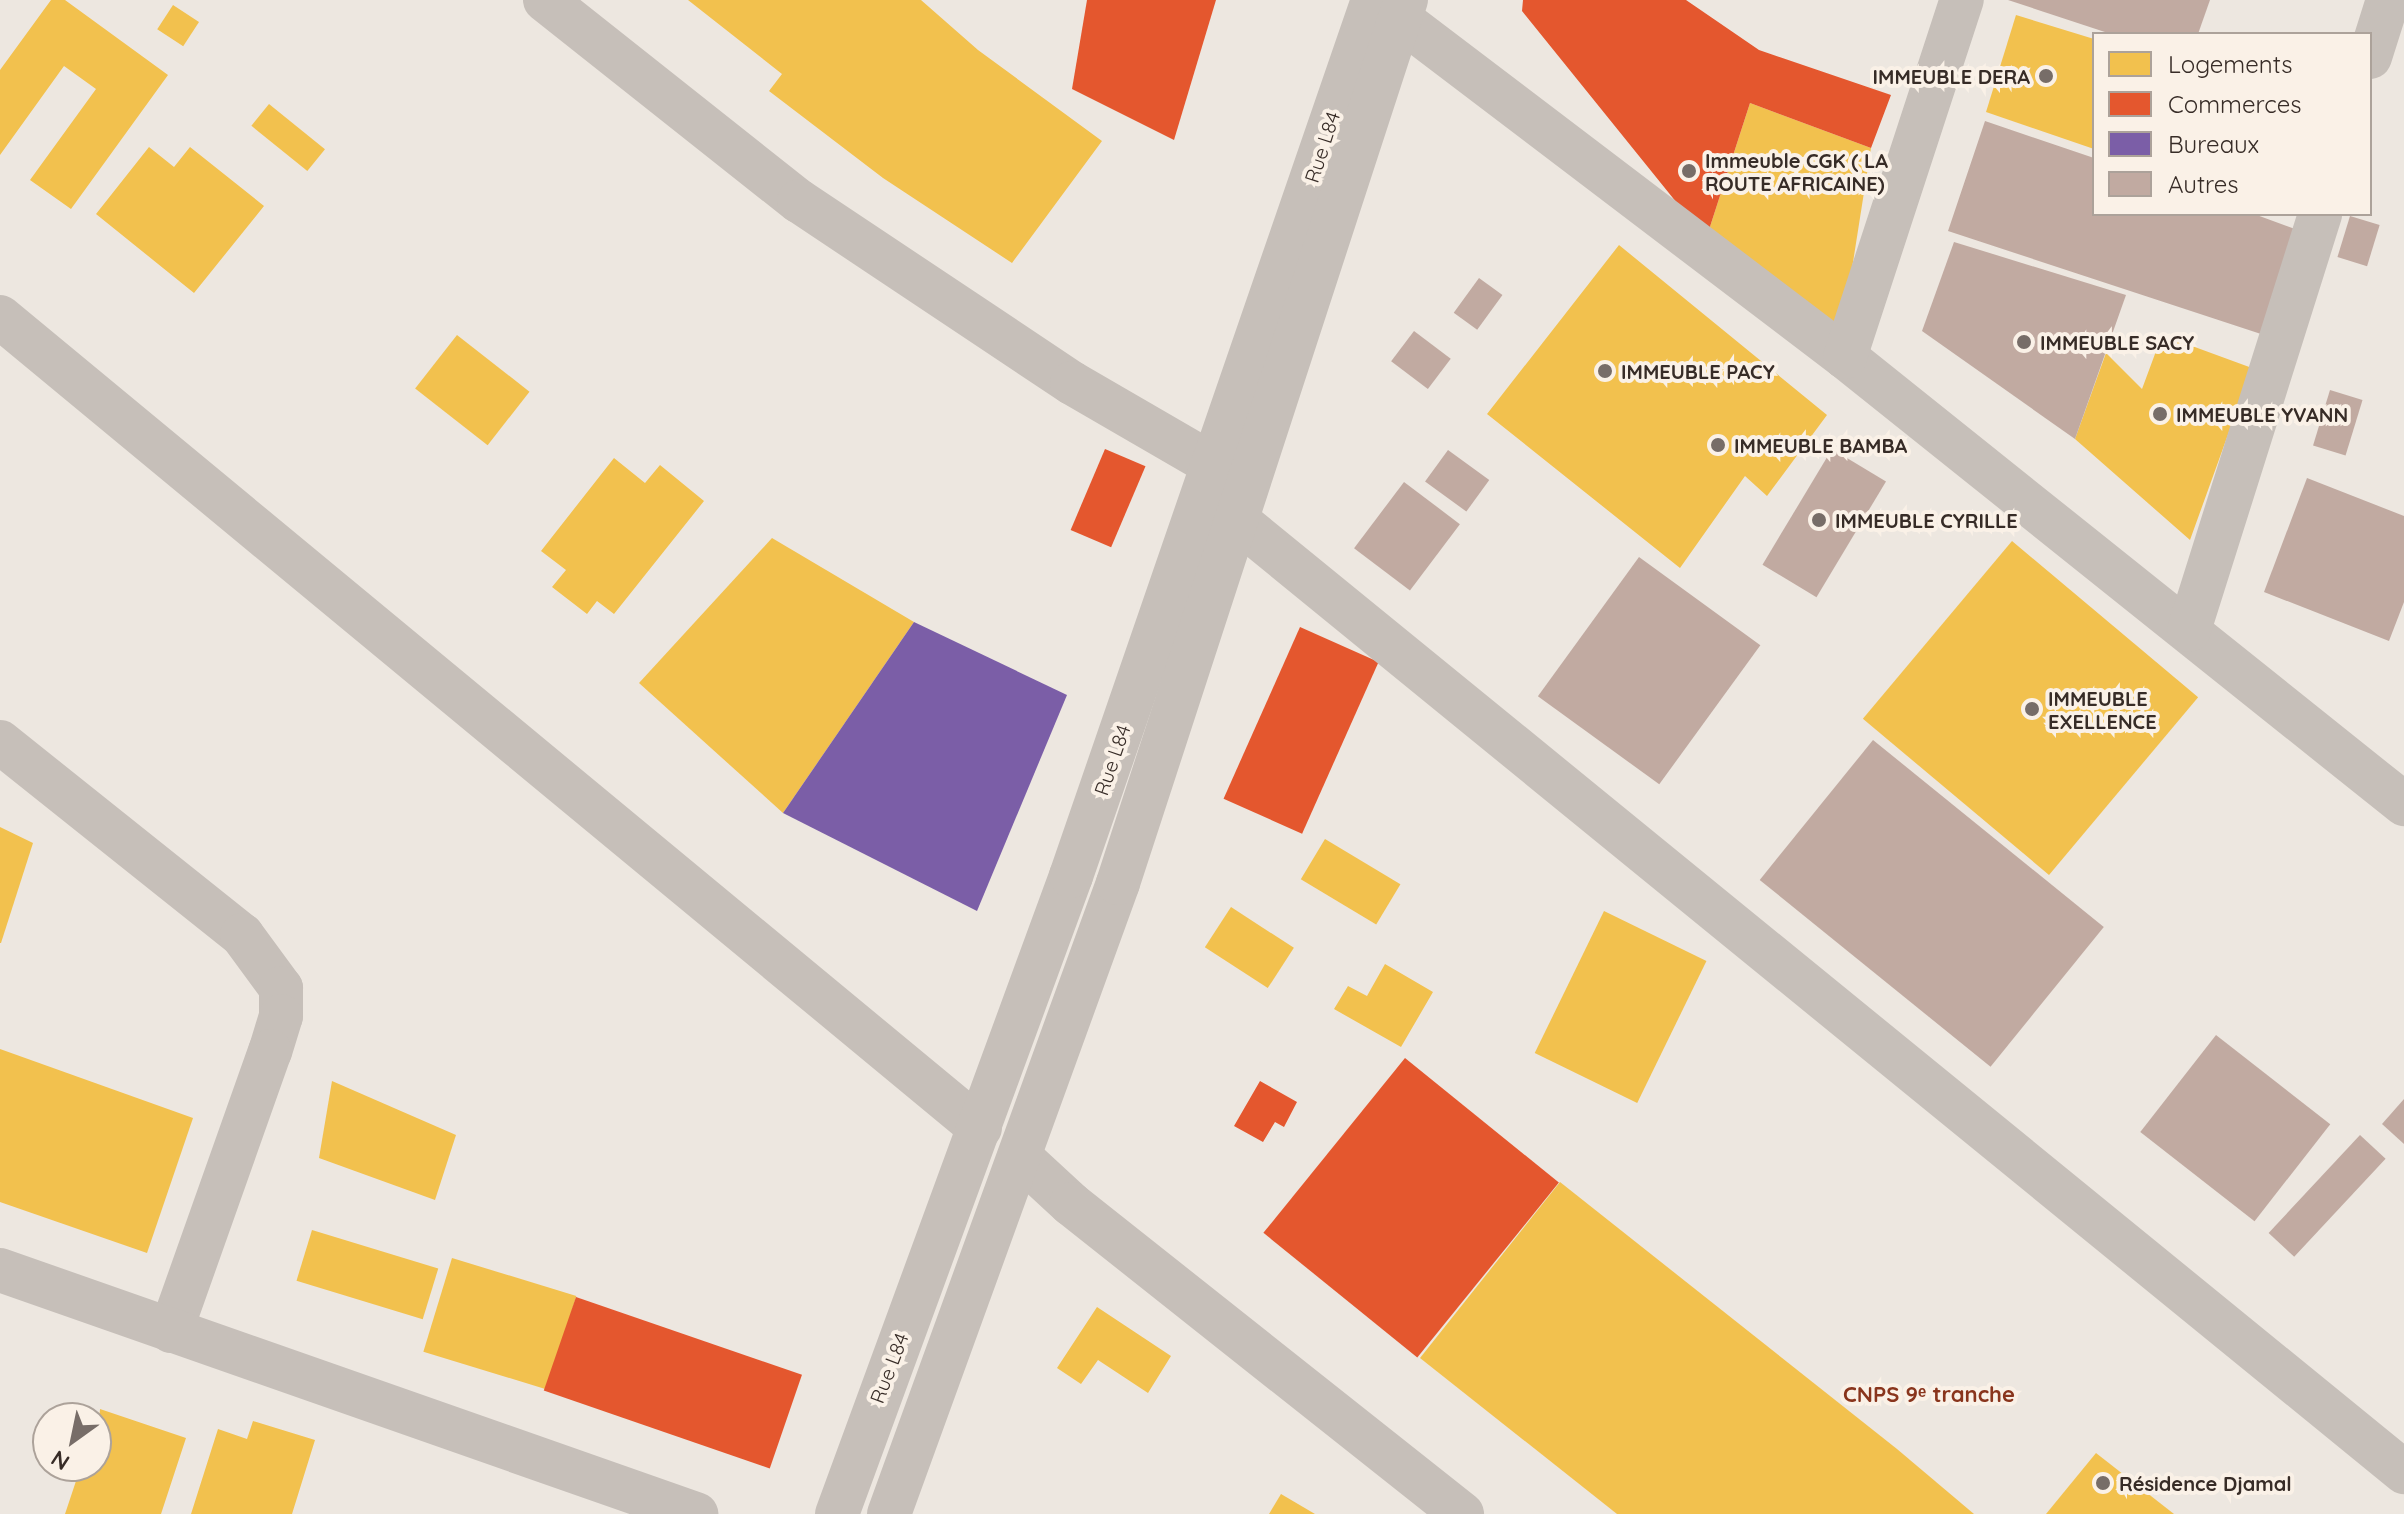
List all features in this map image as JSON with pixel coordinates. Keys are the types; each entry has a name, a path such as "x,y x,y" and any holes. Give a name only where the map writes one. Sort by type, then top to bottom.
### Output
{"street":[{"path":"545,0 799,201 1072,383 1215,466"},
{"path":"1845,357 1962,0"},
{"path":"2372,51 2388,0"},
{"path":"1389,5 1845,357 2404,804"},
{"name":"Rue L84","path":"837,1514 980,1128 1215,466 1389,5"},
{"name":"Rue L84","path":"889,1514 1020,1157 1238,521 1389,5"},
{"path":"2189,630 2319,216"},
{"path":"0,317 980,1128"},
{"path":"1238,521 2404,1472"},
{"path":"0,742 242,935 281,988 281,1016 270,1051 171,1331"},
{"path":"1020,1157 1071,1204 1462,1514"},
{"path":"0,1270 696,1514"}],"building: Logements":[{"path":"51,0 65,0 168,75 71,209 30,180 96,89 64,66 0,155 0,70"},
{"path":"688,0 921,0 978,50 1102,141 1012,263 883,178 769,91 782,74"},
{"path":"173,5 199,22 183,46 157,29"},
{"name":"IMMEUBLE DERA","path":"2016,15 2092,38 2092,148 1986,112"},
{"path":"1750,103 1871,148 1842,332 1706,239"},
{"path":"269,104 325,149 307,171 251,126"},
{"path":"149,147 174,167 190,147 264,206 194,293 96,214"},
{"path":"1619,245 1827,415 1767,496 1745,476 1680,568 1487,414"},
{"path":"457,335 529,392 488,445 415,389"},
{"name":"IMMEUBLE YVANN","path":"2162,335 2252,368 2190,540 2075,439 2106,353 2142,389"},
{"path":"614,458 645,483 660,465 704,501 614,614 597,601 587,614 552,587 566,570 541,551"},
{"path":"772,538 914,622 783,813 639,683"},
{"name":"IMMEUBLE EXELLENCE","path":"2012,541 2198,697 2049,875 1863,719"},
{"path":"0,827 33,843 1,943 0,943"},
{"path":"1325,839 1400,884 1376,925 1301,879"},
{"path":"1231,907 1294,948 1268,988 1205,947"},
{"path":"1604,911 1706,961 1637,1103 1535,1053"},
{"path":"1385,964 1433,992 1401,1047 1334,1009 1348,986 1367,996"},
{"path":"0,1049 193,1118 147,1253 0,1202"},
{"path":"332,1081 456,1135 435,1200 319,1158"},
{"path":"1560,1182 1897,1449 1974,1514 1617,1514 1420,1358"},
{"path":"312,1230 438,1269 423,1319 297,1281"},
{"path":"452,1258 576,1296 548,1390 423,1352"},
{"path":"1097,1307 1171,1356 1148,1393 1098,1360 1081,1384 1057,1368"},
{"path":"112,1413 186,1438 161,1514 65,1514 76,1482 112,1482"},
{"path":"253,1421 315,1440 292,1514 191,1514 218,1429 247,1439"},
{"name":"Résidence Djamal","path":"2096,1453 2174,1514 2046,1514"},
{"path":"1281,1494 1315,1514 1269,1514"}],"building: Commerces":[{"path":"1087,0 1216,0 1174,140 1072,89"},
{"name":"Immeuble CGK ( LA ROUTE AFRICAINE)","path":"1523,0 1686,0 1759,50 1891,95 1871,148 1750,103 1706,239 1522,11"},
{"path":"1105,449 1146,466 1111,547 1071,530"},
{"path":"1300,627 1379,662 1302,834 1224,799"},
{"path":"1405,1058 1559,1183 1417,1357 1263,1233"},
{"path":"1260,1081 1297,1102 1284,1127 1275,1122 1263,1142 1234,1126"},
{"path":"576,1297 802,1375 770,1468 544,1391"}],"building: Bureaux":[{"path":"914,622 1067,695 977,911 783,813"}],"building: Autres":[{"path":"2008,0 2210,0 2199,32 2105,32"},
{"path":"1985,121 2092,157 2092,216 2259,216 2295,229 2261,334 1948,231"},
{"path":"2350,216 2380,225 2367,266 2337,257"},
{"name":"IMMEUBLE SACY","path":"1954,242 2126,295 2075,439 1922,331"},
{"path":"1479,278 1502,295 1477,330 1454,313"},
{"path":"1414,331 1451,359 1428,389 1391,361"},
{"path":"2330,390 2363,400 2346,455 2313,445"},
{"name":"IMMEUBLE CYRILLE","path":"1832,449 1886,481 1816,597 1762,565"},
{"path":"1448,450 1489,480 1466,512 1425,482"},
{"path":"2307,478 2404,516 2404,602 2389,641 2264,592"},
{"path":"1404,482 1460,524 1410,590 1354,548"},
{"path":"1639,557 1760,645 1659,784 1538,696"},
{"path":"1873,740 2104,927 1991,1067 1760,880"},
{"path":"2216,1035 2330,1124 2255,1221 2140,1132"},
{"path":"2404,1099 2404,1144 2382,1124"},
{"path":"2360,1135 2386,1159 2294,1257 2269,1233"}],"place":[{"name":"IMMEUBLE DERA","path":"2046,76"},
{"name":"Immeuble CGK ( LA ROUTE AFRICAINE)","path":"1689,171"},
{"name":"IMMEUBLE SACY","path":"2024,342"},
{"name":"IMMEUBLE PACY","path":"1605,371"},
{"name":"IMMEUBLE YVANN","path":"2160,414"},
{"name":"IMMEUBLE BAMBA","path":"1718,445"},
{"name":"IMMEUBLE CYRILLE","path":"1819,520"},
{"name":"IMMEUBLE EXELLENCE","path":"2032,709"},
{"name":"Résidence Djamal","path":"2103,1483"}],"district":[{"name":"CNPS 9ᵉ tranche","path":"1929,1395"}]}
